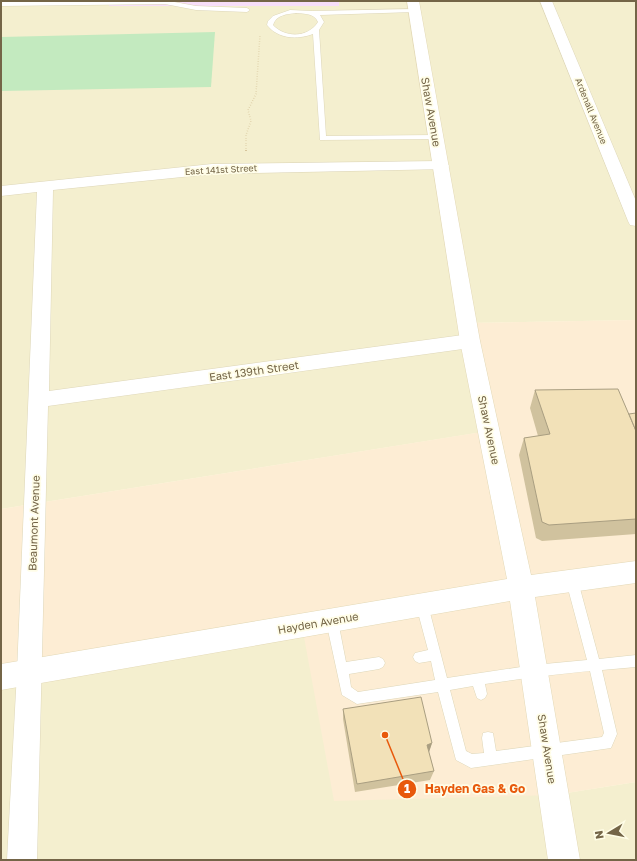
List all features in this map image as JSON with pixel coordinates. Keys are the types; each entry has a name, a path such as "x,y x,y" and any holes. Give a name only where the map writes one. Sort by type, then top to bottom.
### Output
{"main road":[{"name":"Shaw Avenue","path":"413,6 470,341 521,588 564,860"},
{"name":"Hayden Avenue","path":"1,677 521,588 636,572"}],"street":[{"name":"Ardenall Avenue","path":"546,1 636,221"},
{"name":"East 141st Street","path":"1,191 212,169 441,166"},
{"name":"Beaumont Avenue","path":"22,860 30,672 45,186"},
{"name":"East 139th Street","path":"38,400 470,341"}],"lane":[{"path":"1,4 165,2 196,8 247,10"},
{"path":"316,31 302,36 285,35 278,32 270,25 271,21 280,14 295,11 312,12 413,6"},
{"path":"312,12 318,16 321,22 316,31 323,138 436,137"},
{"path":"422,605 460,755 471,761 606,743 611,734 595,666 572,581"},
{"path":"332,621 346,691 357,698 534,670 595,666 636,661"},
{"path":"419,657 435,655"},
{"path":"341,669 379,663"},
{"path":"478,679 481,694"},
{"path":"488,738 491,758"}],"path":[{"path":"246,154 246,132 251,126 252,115 248,110 256,94 260,36 259,28"}],"shaded area":[{"path":"1,1 636,1 636,320 468,323 489,431 1,509"},
{"path":"110,1 339,1 339,6 109,6"},
{"path":"636,320 636,782 554,795 334,801 302,626 1,677 1,509 488,431 467,323"},
{"path":"302,626 554,795 636,782 636,860 1,860 1,677"}],"green space":[{"path":"215,32 211,87 1,91 1,37"}],"building":[{"path":"618,389 636,431 636,519 549,525 542,522 524,438 550,434 535,390"},
{"path":"636,413 636,431 629,414"},
{"path":"421,697 432,743 427,745 434,771 357,784 343,709"}],"place":[{"name":"Hayden Gas & Go","path":"385,735"}]}
